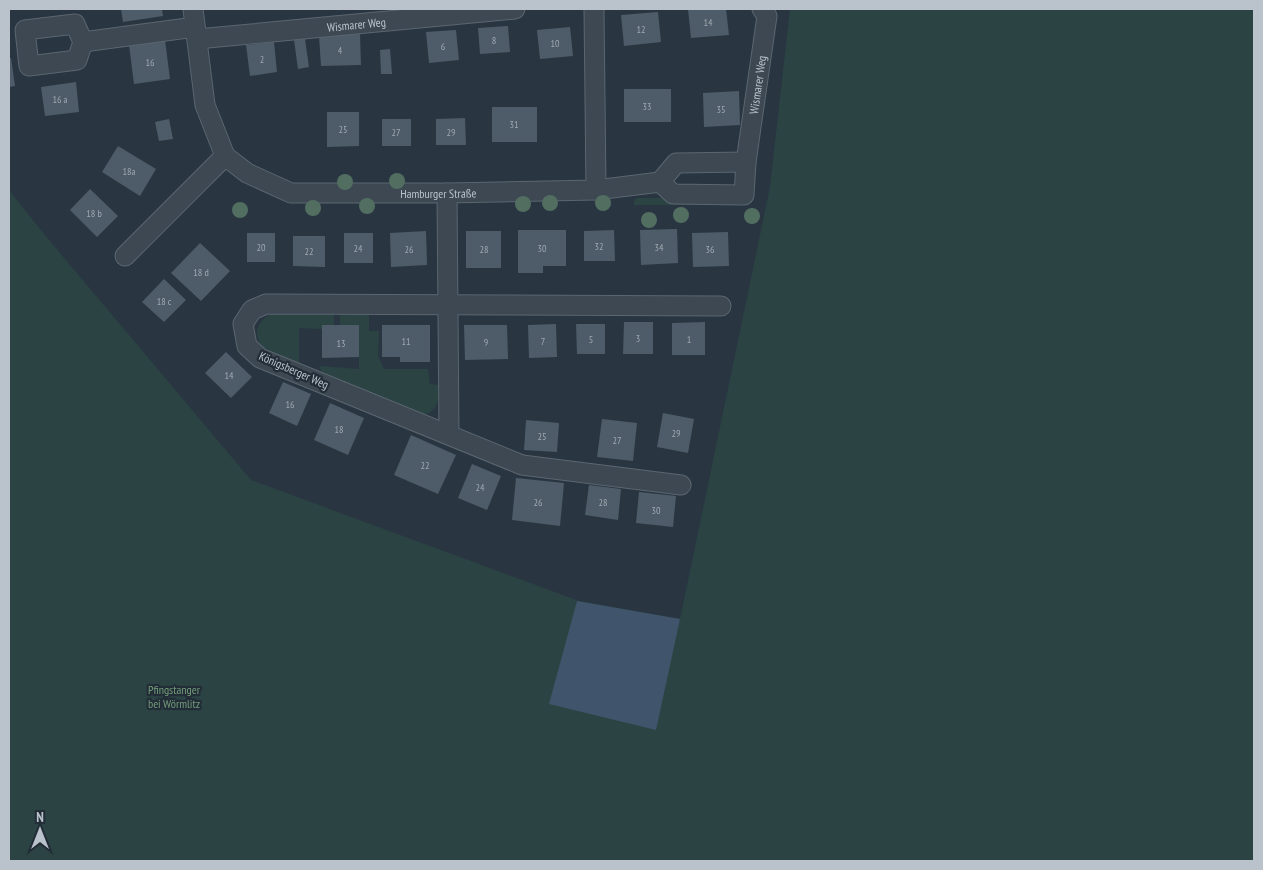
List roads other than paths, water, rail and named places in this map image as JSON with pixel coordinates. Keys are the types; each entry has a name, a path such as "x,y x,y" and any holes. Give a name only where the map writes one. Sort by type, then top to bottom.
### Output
{"street":[{"name":"Wismarer Weg","path":"195,25 515,9"},
{"path":"594,9 596,190"},
{"name":"Wismarer Weg","path":"746,162 767,16 762,9"},
{"path":"83,42 195,25 205,105 225,156 125,256"},
{"name":"Hamburger Straße","path":"225,156 247,173 291,193 447,193 596,190 660,182"},
{"path":"746,162 744,195 673,194 660,182 676,163 746,162"},
{"path":"447,193 449,435"},
{"name":"Königsberger Weg","path":"681,485 522,465 260,358 247,346 243,324 252,310 266,304 721,306"}],"water":[{"path":"577,601 680,619 656,730 549,704"}],"park label":[{"name":"Pfingstanger bei Wörmlitz","path":"174,696"}]}
